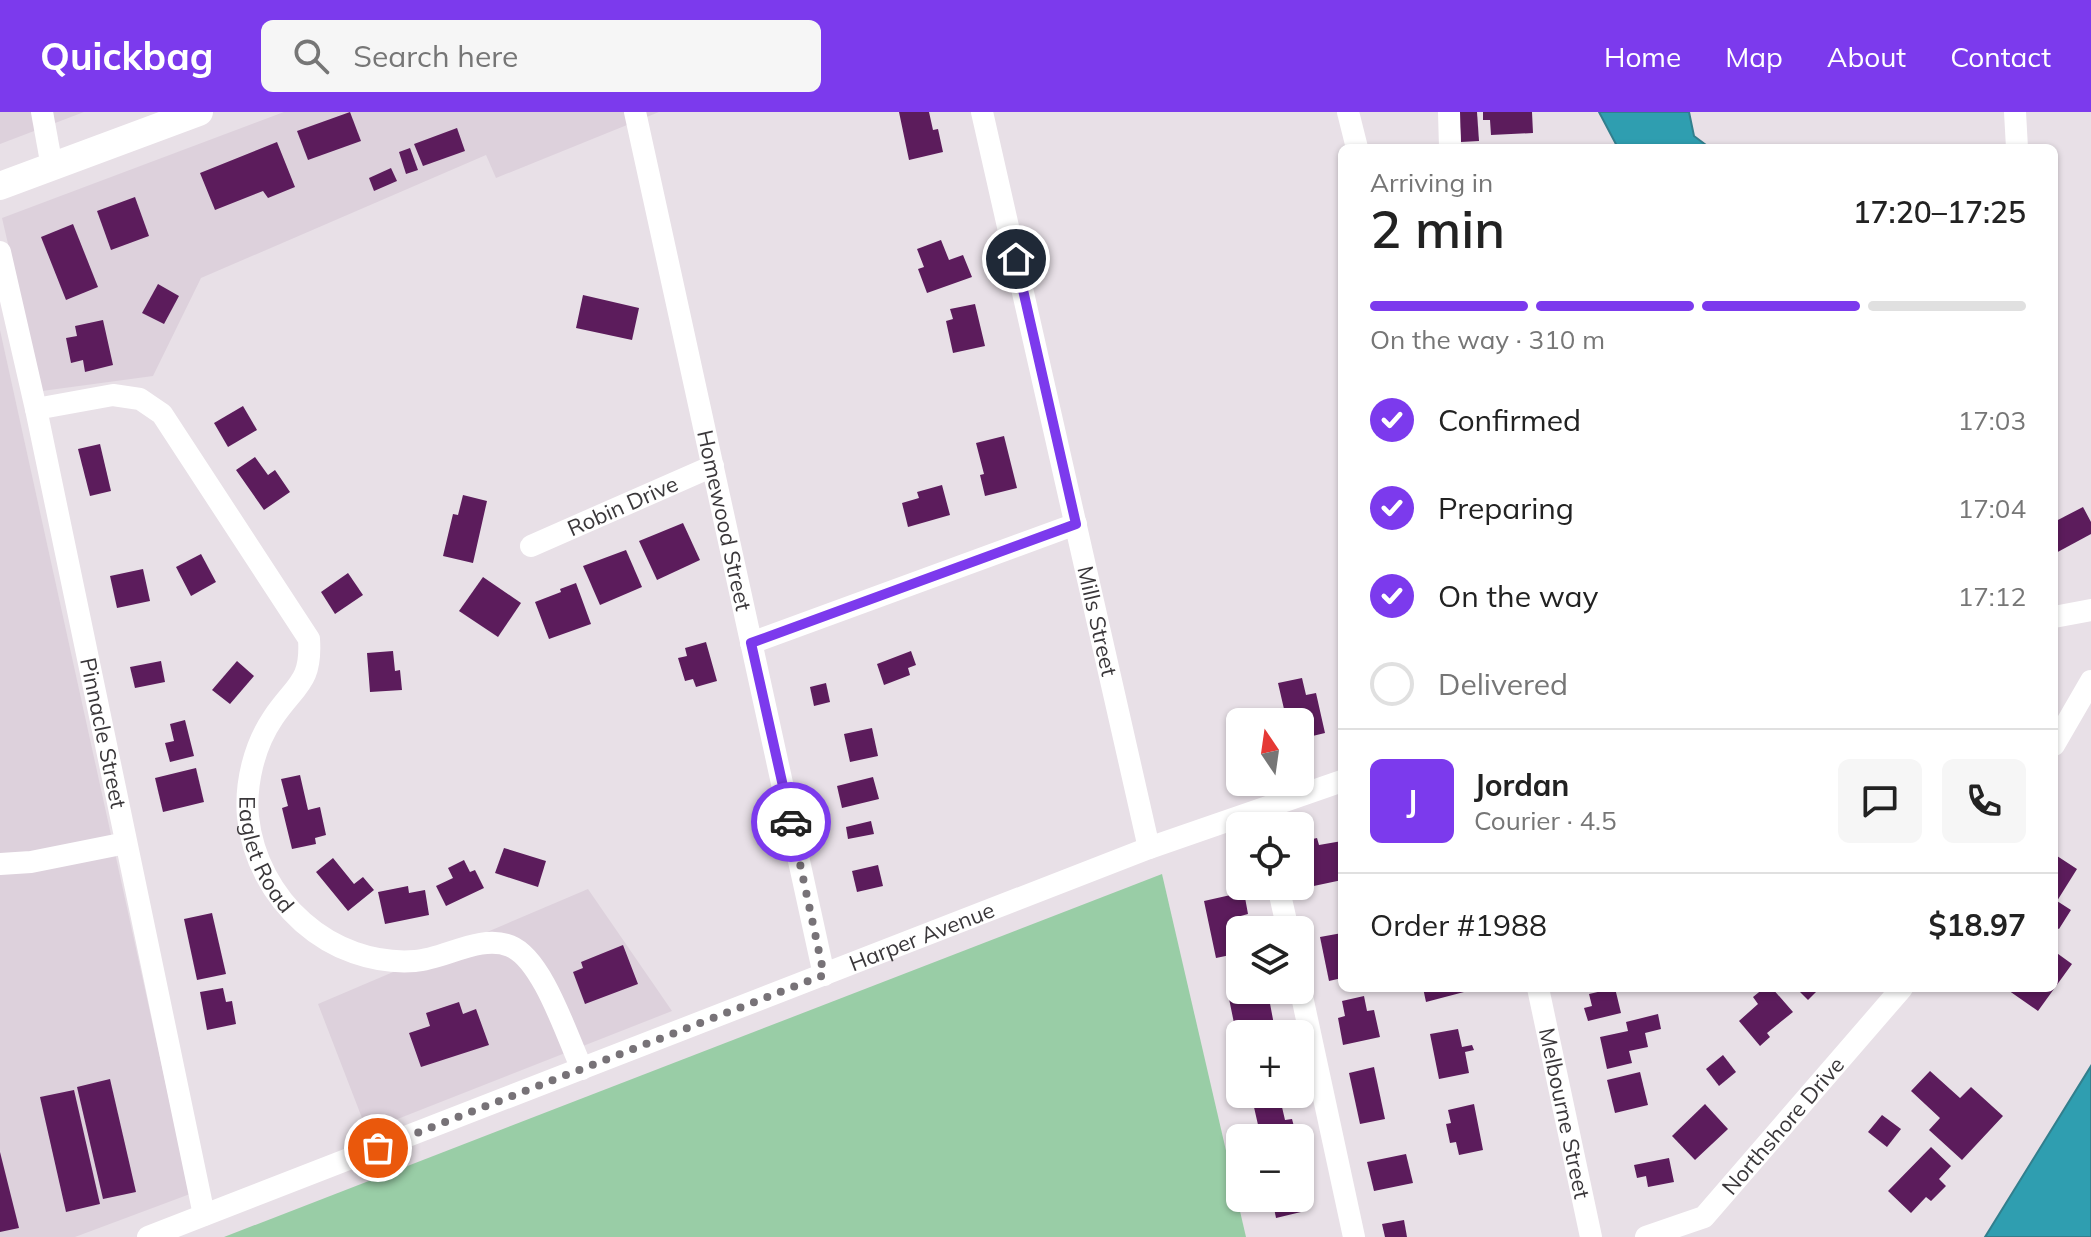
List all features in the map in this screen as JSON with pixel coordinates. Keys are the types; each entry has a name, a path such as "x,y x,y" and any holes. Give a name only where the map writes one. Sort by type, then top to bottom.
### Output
{"main road":[{"path":"0,186 199,112"}],"street":[{"path":"42,112 52,167"},
{"name":"Homewood Street","path":"635,112 824,975"},
{"name":"Mills Street","path":"982,112 1149,848"},
{"path":"1348,112 1356,144"},
{"path":"1449,112 1450,144"},
{"path":"2015,112 2017,144"},
{"name":"Pinnacle Street","path":"0,252 36,409 204,1215"},
{"name":"Eaglet Road","path":"36,409 113,395 140,399 162,414 309,639 310,661 303,682 272,720 260,741 248,789 251,838 258,862 283,904 320,936 365,956 414,961 439,957 487,942 509,945 528,957 541,976 582,1069"},
{"name":"Robin Drive","path":"531,546 713,466"},
{"path":"751,643 1076,524"},
{"path":"2058,616 2091,610"},
{"path":"2058,738 2091,681"},
{"name":"Harper Avenue","path":"1274,812 1338,783"},
{"name":"Harper Avenue","path":"148,1237 1149,848 1226,827"},
{"path":"0,864 31,862 126,843"},
{"name":"Melbourne Street","path":"1539,992 1591,1237"},
{"name":"Northshore Drive","path":"1646,1237 1704,1217 1899,992"},
{"path":"1304,1004 1354,1237"}],"shaded area":[{"path":"0,112 84,112 0,144"},
{"path":"284,112 659,112 496,178 486,155 201,278 153,376 42,391 2,218"},
{"path":"0,330 190,1194 75,1237 0,1237"},
{"path":"588,889 672,1011 367,1131 318,1004"}],"green space":[{"path":"1162,874 1226,1151 1226,1212 1240,1212 1246,1237 224,1237"}],"water":[{"path":"1599,112 1689,112 1694,136 1705,144 1616,144"},
{"path":"2091,1066 2091,1237 1985,1237"}],"building":[{"path":"350,112 361,141 308,160 297,131"},
{"path":"899,112 929,112 933,130 938,129 943,152 909,160"},
{"path":"1459,112 1477,112 1479,141 1461,142"},
{"path":"1483,112 1532,112 1533,133 1491,135 1490,120 1483,120"},
{"path":"457,128 465,151 423,166 414,144"},
{"path":"277,142 295,187 268,198 263,191 215,210 200,173"},
{"path":"410,148 418,170 406,174 399,152"},
{"path":"391,168 397,181 374,191 369,178"},
{"path":"135,197 149,236 111,250 97,211"},
{"path":"73,224 98,287 66,300 41,237"},
{"path":"941,240 949,260 963,255 972,277 927,293 918,269 924,267 917,249"},
{"path":"158,284 179,296 164,324 142,313"},
{"path":"583,295 639,308 632,340 576,328"},
{"path":"975,304 985,346 953,353 946,321 953,319 950,309"},
{"path":"103,320 113,365 85,372 83,360 71,363 66,338 77,336 75,326"},
{"path":"243,406 257,430 228,447 214,423"},
{"path":"1004,436 1017,488 985,496 980,475 984,474 976,443"},
{"path":"100,444 111,491 90,496 78,449"},
{"path":"255,457 268,475 275,470 290,492 264,510 236,470"},
{"path":"942,485 950,515 908,527 902,503 919,498 917,492"},
{"path":"463,495 487,501 473,563 443,556 453,514 458,515"},
{"path":"2083,507 2091,522 2091,534 2058,552 2058,520"},
{"path":"683,523 700,560 657,580 639,541"},
{"path":"626,550 642,587 600,605 583,566"},
{"path":"201,554 216,582 191,596 176,567"},
{"path":"143,569 150,601 117,608 110,576"},
{"path":"348,573 363,595 335,614 321,592"},
{"path":"483,577 521,603 498,637 459,611"},
{"path":"576,583 591,624 549,639 535,602"},
{"path":"706,642 717,681 696,687 693,679 685,681 678,658 687,656 685,648"},
{"path":"393,651 395,671 400,670 402,690 370,692 367,653"},
{"path":"911,651 916,665 908,668 910,675 884,685 877,664"},
{"path":"161,661 165,682 135,688 130,667"},
{"path":"237,661 254,676 230,704 212,690"},
{"path":"1302,678 1306,695 1316,693 1325,733 1314,736 1314,708 1284,708 1278,683"},
{"path":"826,683 830,702 814,706 810,687"},
{"path":"185,720 194,756 170,762 165,743 174,741 170,724"},
{"path":"872,728 878,756 850,762 844,734"},
{"path":"196,768 204,802 163,812 155,778"},
{"path":"300,775 308,810 320,807 326,835 315,838 316,844 292,849 282,808 288,806 281,779"},
{"path":"873,777 879,799 842,808 837,786"},
{"path":"871,821 874,834 848,839 846,827"},
{"path":"1317,838 1319,845 1338,842 1338,881 1314,886 1314,839"},
{"path":"504,848 546,861 538,887 495,873"},
{"path":"2058,857 2077,869 2058,899"},
{"path":"333,858 354,884 363,877 374,890 348,911 316,872"},
{"path":"464,860 470,872 475,870 484,888 446,906 436,886 453,878 448,868"},
{"path":"878,865 883,886 857,892 852,871"},
{"path":"408,886 409,893 425,890 429,915 385,924 378,892"},
{"path":"1226,896 1226,900 1245,900 1248,914 1226,916 1226,956 1216,958 1204,901"},
{"path":"2058,902 2071,910 2058,929"},
{"path":"212,913 226,974 197,980 184,919"},
{"path":"1338,934 1338,979 1329,981 1320,937"},
{"path":"623,945 638,984 585,1004 573,972 583,968 581,962"},
{"path":"2058,954 2072,964 2058,983"},
{"path":"223,988 226,1002 232,1001 236,1024 207,1030 200,992"},
{"path":"1424,992 1464,992 1426,1002"},
{"path":"1616,992 1621,1013 1588,1021 1584,1008 1592,1006 1589,994"},
{"path":"1759,992 1776,992 1793,1012 1767,1033 1770,1037 1760,1046 1739,1021 1758,1004 1753,997"},
{"path":"1800,992 1816,992 1808,1000"},
{"path":"2011,992 2052,992 2038,1011"},
{"path":"1364,996 1367,1011 1374,1010 1380,1037 1343,1045 1338,1018 1345,1016 1342,1001"},
{"path":"459,1002 463,1014 476,1009 489,1045 421,1067 409,1033 430,1026 426,1013"},
{"path":"1230,1004 1270,1004 1273,1020 1233,1020"},
{"path":"1658,1014 1661,1029 1645,1033 1648,1047 1629,1051 1632,1063 1607,1069 1600,1037 1628,1031 1626,1022"},
{"path":"1458,1029 1462,1047 1472,1045 1474,1050 1465,1052 1469,1073 1439,1079 1430,1034"},
{"path":"1723,1055 1736,1072 1719,1086 1706,1069"},
{"path":"1374,1067 1385,1119 1360,1124 1349,1073"},
{"path":"1930,1071 1960,1098 1971,1087 2003,1116 1962,1160 1929,1130 1940,1118 1911,1091"},
{"path":"1640,1072 1648,1105 1615,1113 1607,1080"},
{"path":"110,1079 136,1192 103,1199 77,1087"},
{"path":"74,1090 100,1204 66,1212 40,1097"},
{"path":"1474,1104 1483,1150 1459,1155 1456,1142 1450,1143 1446,1124 1451,1123 1448,1110"},
{"path":"1705,1104 1728,1129 1695,1160 1672,1136"},
{"path":"1254,1108 1282,1108 1285,1120 1292,1119 1293,1124 1258,1124"},
{"path":"1882,1115 1901,1129 1887,1147 1868,1132"},
{"path":"1931,1147 1951,1166 1939,1179 1946,1186 1931,1201 1926,1197 1911,1213 1888,1191"},
{"path":"0,1152 19,1228 0,1232"},
{"path":"1406,1154 1413,1183 1374,1191 1367,1162"},
{"path":"1669,1158 1674,1182 1648,1187 1646,1176 1637,1178 1634,1165"},
{"path":"1275,1212 1301,1212 1276,1218"},
{"path":"1404,1220 1407,1237 1385,1237 1382,1224"}],"way so far":[{"path":"378,1148 824,975 791,822"}],"route":[{"path":"791,822 751,643 1076,524 1016,259"}]}
